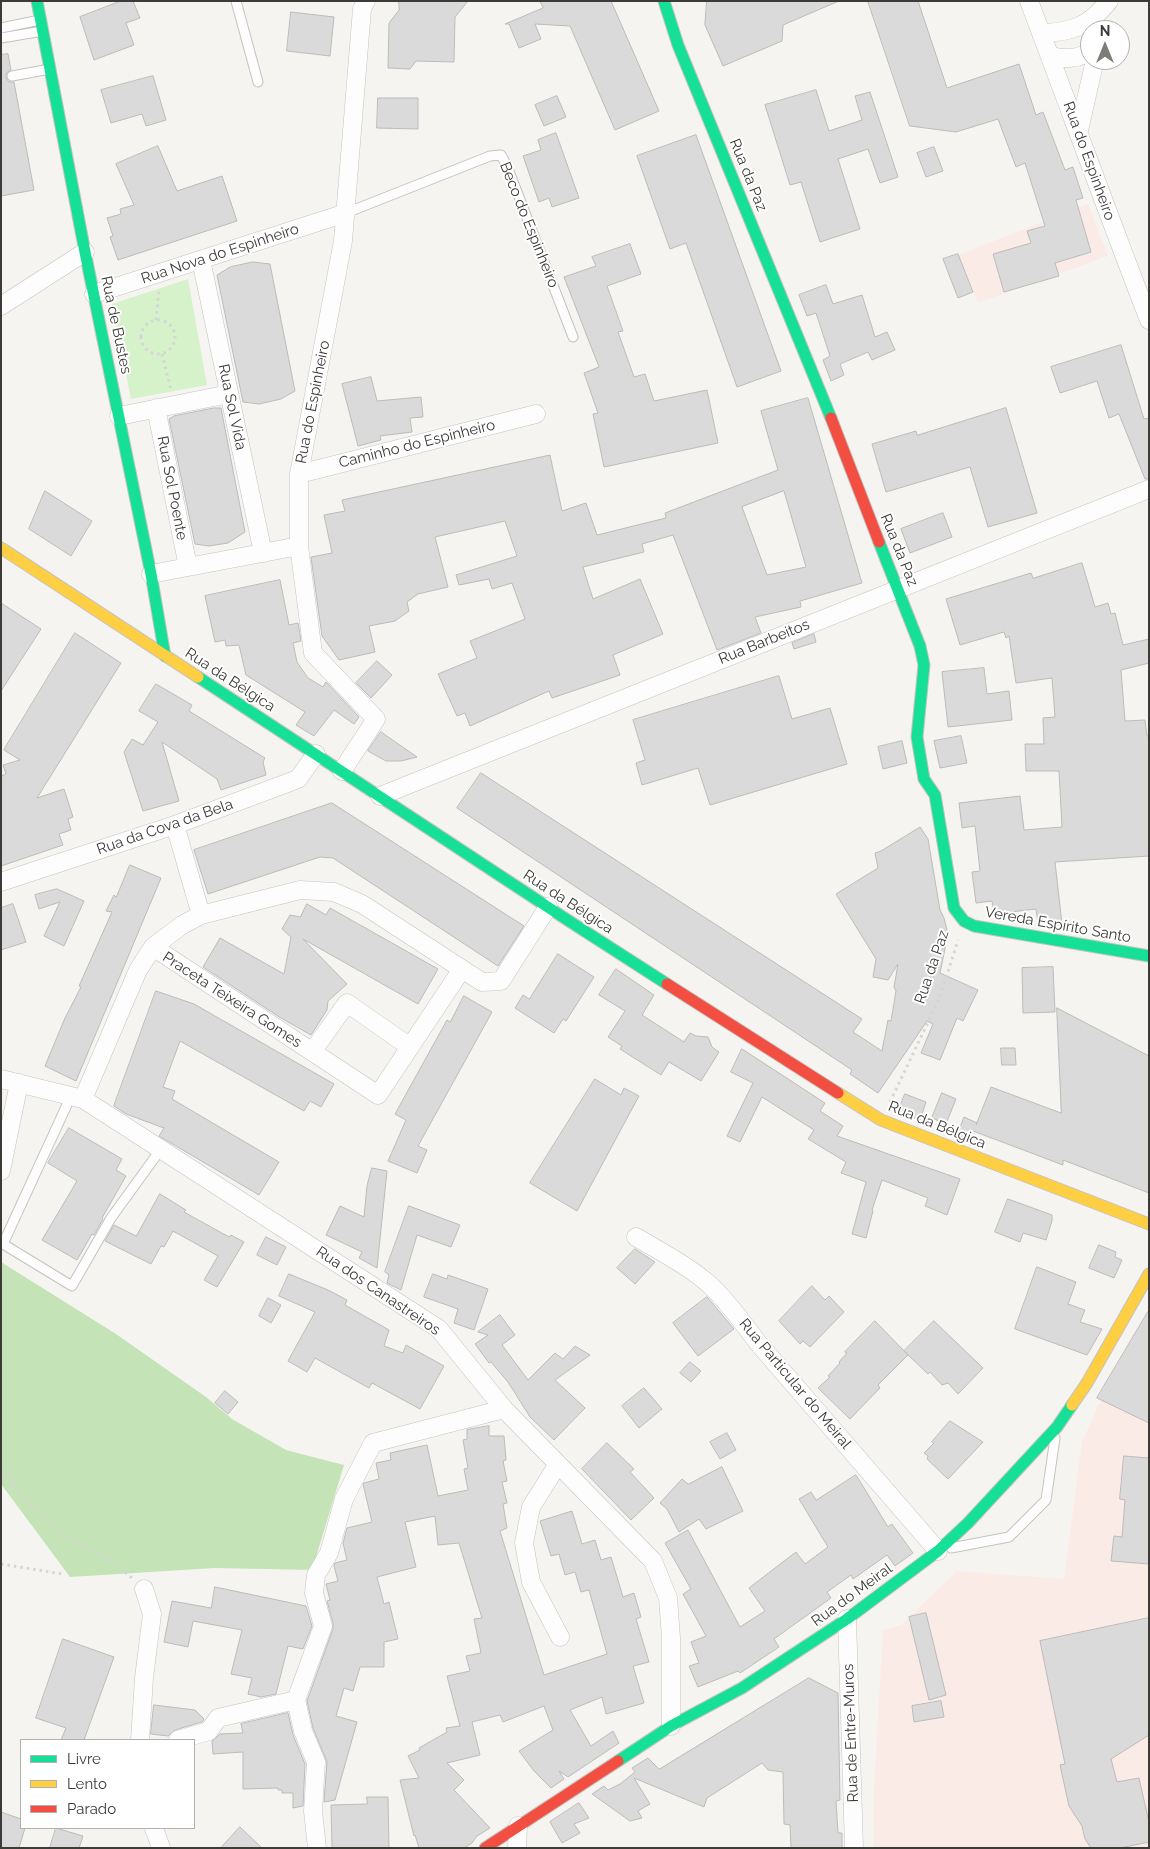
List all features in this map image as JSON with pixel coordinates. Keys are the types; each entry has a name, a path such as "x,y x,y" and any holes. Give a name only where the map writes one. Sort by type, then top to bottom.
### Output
{"street":[{"name":"Rua de Bustes","path":"37,1 85,252 151,574 165,656"},
{"name":"Rua do Espinheiro","path":"342,770 376,719 313,653 299,546 299,474 343,242 362,9 366,1"},
{"name":"Rua da Paz","path":"664,1 678,45 808,361 920,646 924,665 916,737 924,780 935,795 954,908 964,921"},
{"name":"Rua do Espinheiro","path":"1029,1 1149,320"},
{"path":"1041,33 1081,26 1094,18 1109,1"},
{"path":"1104,20 1109,1"},
{"path":"1050,56 1068,58 1080,55"},
{"path":"1079,130 1093,70"},
{"name":"Rua Nova do Espinheiro","path":"94,294 346,213"},
{"path":"1,306 85,252"},
{"name":"Rua Sol Vida","path":"200,260 264,553"},
{"path":"119,416 229,394"},
{"name":"Rua Sol Poente","path":"156,408 188,567"},
{"name":"Caminho do Espinheiro","path":"299,474 536,414"},
{"name":"Rua Barbeitos","path":"380,796 1149,489"},
{"path":"151,574 299,546"},
{"name":"Rua da Bélgica","path":"1,548 342,770 548,907 881,1120 1149,1224"},
{"name":"Rua da Cova da Bela","path":"1,882 175,824 298,779 316,754"},
{"path":"175,824 201,916"},
{"path":"77,1097 138,970 152,947 182,925 201,916 300,890 334,892 362,904 482,982 501,981 548,907"},
{"name":"Vereda Espírito Santo","path":"964,921 974,926 1149,956"},
{"name":"Praceta Teixeira Gomes","path":"152,947 378,1095 462,970"},
{"name":"Praceta Teixeira Gomes","path":"312,1052 347,1004 410,1047"},
{"name":"Rua dos Canastreiros","path":"1,1079 77,1097 161,1149 439,1329 504,1409 653,1561 668,1598 671,1638 671,1726"},
{"path":"1,1171 19,1083"},
{"name":"Rua Particular do Meiral","path":"636,1237 710,1285 938,1551"},
{"name":"Rua do Meiral","path":"485,1848 671,1726 742,1688 847,1619 938,1551 968,1523 1057,1427 1088,1383 1149,1274"},
{"path":"317,1848 313,1811 316,1762 303,1732 296,1700 324,1626 314,1593 316,1575 329,1553 344,1499 373,1443 504,1409"},
{"path":"558,1464 531,1507 524,1543 531,1582 560,1637"},
{"path":"140,1739 144,1678 152,1614 144,1590"},
{"name":"Rua de Entre-Muros","path":"847,1619 854,1848"},
{"path":"182,1739 209,1732 218,1718 296,1700"},
{"path":"517,1848 518,1826"},
{"path":"154,1829 161,1848"}],"lane":[{"path":"236,1 258,82"},
{"path":"1,28 42,26"},
{"path":"1,38 42,26"},
{"path":"12,76 50,69"},
{"name":"Beco do Espinheiro","path":"346,213 490,156 501,155 507,166 573,338"},
{"path":"77,1097 3,1244 72,1286 111,1218 161,1149"},
{"path":"938,1551 1008,1537 1046,1500 1057,1427"}],"path":[{"path":"156,320 161,273"},
{"path":"162,320 172,326 176,337 172,348 162,354 151,353 142,345 142,329 151,321 162,320"},
{"path":"162,354 174,405"},
{"name":"Rua da Paz","path":"881,1120 940,997 964,921"},
{"path":"1,1470 23,1497 63,1535 113,1562 144,1590"},
{"path":"1,1564 62,1574"}],"shaded area":[{"path":"1088,204 1108,256 978,303 958,255"},
{"path":"1101,1400 1149,1423 1149,1848 874,1848 873,1805 883,1630 901,1625 957,1571 1064,1579 1082,1442"}],"green space":[{"path":"188,279 207,385 131,399 112,304"},
{"path":"1,1262 116,1334 206,1397 232,1419 286,1450 344,1465 312,1570 215,1568 70,1577 1,1484"}],"building":[{"path":"121,1 133,1 140,18 126,23 134,45 94,60 80,17"},
{"path":"399,1 468,1 455,17 454,62 416,61 410,69 388,68 389,23 399,10"},
{"path":"540,1 611,1 659,111 615,130 570,26 535,24 541,39 519,48 509,24 505,24 543,8"},
{"path":"707,1 839,1 783,25 782,41 723,66 705,25"},
{"path":"868,1 918,1 947,88 1019,64 1036,115 1043,112 1065,170 1073,167 1083,198 1076,200 1091,252 1055,263 1059,276 1004,292 993,254 1031,243 1027,231 1045,226 1025,163 1016,167 998,119 956,132 910,126"},
{"path":"291,12 334,17 330,56 287,51"},
{"path":"8,54 11,70 6,73 6,78 9,82 14,82 34,190 1,196 1,55"},
{"path":"153,76 166,120 146,126 142,114 111,123 101,90"},
{"path":"816,90 829,131 862,120 855,96 870,92 898,177 880,183 868,149 838,159 860,229 820,242 801,182 790,185 765,105"},
{"path":"557,96 566,117 544,126 535,105"},
{"path":"378,98 418,98 418,129 377,128"},
{"path":"556,133 579,198 552,207 549,198 539,202 523,156 541,150 538,140"},
{"path":"696,135 781,371 737,387 686,243 670,249 637,156"},
{"path":"158,146 177,191 222,176 237,221 118,260 110,237 113,236 107,218 121,214 120,209 134,205 116,164"},
{"path":"934,147 943,171 926,177 917,153"},
{"path":"630,244 641,274 607,286 623,331 618,332 634,377 645,374 654,401 707,390 718,443 604,467 593,414 598,413 584,373 599,367 564,277 596,266 592,257"},
{"path":"958,254 973,292 958,298 943,259"},
{"path":"253,262 270,264 295,391 281,399 259,404 243,402 217,275 230,267"},
{"path":"826,285 833,304 862,295 875,337 887,332 895,350 872,360 868,352 840,364 844,375 831,381 823,360 830,356 816,313 807,316 799,295"},
{"path":"1121,345 1144,419 1149,418 1149,479 1145,479 1119,414 1109,418 1097,381 1060,393 1051,367"},
{"path":"371,377 377,401 421,397 423,417 410,418 412,432 380,436 381,440 358,446 342,384"},
{"path":"808,398 862,583 800,601 801,607 755,617 761,633 717,650 673,535 642,544 644,552 583,567 593,599 640,579 663,634 613,655 620,675 552,698 549,691 470,726 465,713 457,716 438,674 477,658 470,641 525,619 512,583 492,589 489,579 459,585 456,575 517,556 505,521 435,537 448,587 418,594 407,602 409,611 395,621 369,626 375,652 339,660 322,636 311,557 332,553 324,515 345,511 342,500 550,455 562,511 586,503 597,535 666,518 665,513 778,470 761,411","holes":["784,491 806,567 767,575 742,507"]},
{"path":"221,408 245,532 228,543 209,546 195,544 169,419 174,416"},
{"path":"1006,408 1037,513 988,527 970,467 886,492 872,444 916,431 917,435"},
{"path":"45,491 92,521 71,556 29,529"},
{"path":"943,513 952,537 910,553 901,529"},
{"path":"1082,563 1095,607 1108,603 1111,614 1115,613 1123,645 1149,639 1149,663 1121,670 1125,721 1145,720 1147,736 1149,736 1149,856 1055,862 1062,924 1052,926 1038,923 1036,909 994,914 992,901 976,903 972,872 980,871 975,826 962,828 959,803 1020,796 1024,830 1062,827 1059,771 1026,771 1025,744 1044,744 1043,718 1055,717 1052,678 1016,683 1009,636 1006,638 1004,632 960,645 946,599 1031,573 1033,578"},
{"path":"280,580 289,625 298,623 301,641 293,643 297,662 308,678 323,687 326,682 359,717 354,724 334,710 314,736 296,725 305,712 246,675 239,645 226,646 225,640 215,642 205,596"},
{"path":"1,603 41,629 1,691"},
{"path":"75,633 121,663 37,798 64,789 73,817 68,819 71,830 59,834 63,845 1,866 1,776 6,774 3,765 20,760 4,750"},
{"path":"814,634 816,642 794,649 792,643"},
{"path":"377,661 392,675 371,698 356,683"},
{"path":"984,668 987,694 1009,691 1012,720 948,727 942,672"},
{"path":"779,676 792,719 830,708 847,764 710,805 698,768 642,785 636,763 645,760 633,720"},
{"path":"156,684 192,705 189,711 265,758 263,762 266,775 221,790 217,779 162,742 179,801 143,811 124,752 132,739 143,745 158,722 139,711"},
{"path":"381,732 417,757 401,761 386,761 368,751"},
{"path":"961,736 967,763 940,768 934,741"},
{"path":"902,741 907,763 883,769 878,747"},
{"path":"481,773 862,1019 853,1032 882,1051 888,1020 891,1021 898,964 888,980 873,977 876,959 836,894 878,868 875,853 920,827 928,839 940,910 948,934 940,973 978,990 963,1021 957,1018 940,1060 921,1053 933,1024 927,1021 878,1093 850,1074 852,1070 457,808"},
{"path":"332,803 524,926 498,966 333,858 320,857 208,894 194,850"},
{"path":"130,865 161,878 76,1081 45,1066 112,912 106,911 114,895 116,897"},
{"path":"57,889 84,901 64,946 44,936 60,902 39,909 35,895"},
{"path":"13,904 26,942 1,950 1,908"},
{"path":"307,904 326,915 330,908 438,969 418,1004 303,939 347,984 328,1001 327,1010 311,1035 281,1018 203,967 220,938 284,974 291,937 282,929 290,915 300,917"},
{"path":"558,954 594,977 566,1021 563,1019 554,1033 515,1008 523,995 529,999"},
{"path":"1053,967 1055,1012 1023,1013 1022,968"},
{"path":"616,969 654,995 642,1015 684,1042 690,1033 696,1036 708,1037 712,1047 719,1052 701,1081 669,1062 661,1075 620,1049 622,1046 608,1037 625,1011 599,995"},
{"path":"156,991 194,1004 334,1084 321,1107 310,1101 304,1111 180,1041 163,1087 175,1091 172,1099 279,1162 259,1195 159,1136 164,1128 126,1114 114,1106"},
{"path":"464,996 492,1012 418,1146 427,1150 417,1173 388,1161 406,1120 395,1114 447,1020 450,1022"},
{"path":"1057,1008 1149,1056 1149,1193 1063,1160 1063,1165 973,1131 970,1140 957,1135 964,1117 977,1123 991,1087 1061,1113"},
{"path":"1001,1048 1015,1048 1016,1065 1002,1065"},
{"path":"742,1049 825,1103 820,1111 843,1126 837,1136 960,1179 947,1215 925,1206 928,1198 882,1180 872,1210 866,1238 852,1234 866,1182 841,1173 846,1162 808,1139 814,1130 762,1097 740,1142 727,1136 753,1083 731,1072"},
{"path":"595,1079 621,1095 624,1088 639,1096 577,1211 530,1183"},
{"path":"942,1093 956,1099 946,1124 932,1118"},
{"path":"905,1094 926,1102 920,1120 898,1112"},
{"path":"69,1128 122,1159 116,1170 126,1176 94,1235 92,1234 77,1260 42,1240 77,1181 48,1163"},
{"path":"372,1168 387,1171 377,1268 359,1258 362,1252 326,1235 340,1206 364,1217 367,1186"},
{"path":"160,1194 186,1210 184,1212 229,1237 231,1235 244,1242 217,1287 204,1280 218,1256 173,1231 164,1247 161,1246 151,1264 105,1241 114,1225 136,1236"},
{"path":"1008,1199 1052,1215 1046,1240 1023,1233 1020,1242 995,1232"},
{"path":"409,1206 460,1225 451,1247 417,1235 401,1290 387,1283 389,1275 385,1272"},
{"path":"266,1237 286,1247 277,1265 257,1255"},
{"path":"1099,1245 1116,1252 1115,1257 1122,1260 1114,1278 1089,1268"},
{"path":"635,1249 655,1262 635,1284 617,1268"},
{"path":"1037,1267 1076,1282 1068,1304 1085,1310 1080,1322 1102,1329 1087,1355 1015,1329"},
{"path":"289,1274 347,1300 345,1305 389,1330 384,1346 403,1353 406,1345 444,1366 420,1409 372,1383 369,1388 315,1358 307,1372 288,1361 315,1312 279,1296"},
{"path":"433,1274 447,1279 448,1275 488,1289 474,1330 454,1323 458,1309 424,1297"},
{"path":"812,1286 825,1300 829,1296 844,1312 810,1347 803,1341 800,1344 779,1321"},
{"path":"707,1297 734,1329 698,1356 673,1323"},
{"path":"268,1298 281,1305 271,1323 259,1316"},
{"path":"1149,1310 1149,1423 1097,1398"},
{"path":"500,1315 515,1335 502,1345 528,1380 555,1353 563,1359 575,1346 590,1355 555,1380 585,1408 554,1440 530,1417 508,1382 491,1362 489,1363 475,1344 488,1335 478,1332"},
{"path":"875,1321 908,1355 878,1385 880,1388 850,1419 818,1388 830,1377 828,1376 847,1353 845,1352"},
{"path":"934,1321 983,1368 958,1394 948,1383 942,1385 930,1372 928,1374 904,1351"},
{"path":"690,1362 701,1371 691,1382 680,1373"},
{"path":"644,1388 662,1409 639,1428 622,1406"},
{"path":"225,1391 238,1402 228,1414 215,1403"},
{"path":"950,1421 983,1442 948,1479 927,1459 928,1456 924,1453"},
{"path":"489,1426 489,1436 504,1436 506,1460 503,1461 507,1481 502,1482 507,1503 503,1504 507,1528 500,1531 544,1675 607,1654 589,1590 581,1592 575,1572 565,1575 559,1554 551,1556 540,1521 572,1511 582,1544 595,1540 601,1560 611,1557 623,1597 634,1593 641,1617 636,1619 649,1662 633,1666 644,1703 606,1714 602,1697 570,1710 591,1746 613,1731 619,1743 568,1777 559,1771 564,1779 551,1788 534,1771 519,1751 553,1730 544,1706 503,1722 500,1715 472,1722 480,1755 447,1763 464,1780 454,1790 490,1828 477,1836 472,1843 464,1848 419,1848 414,1836 400,1780 419,1778 408,1756 447,1732 446,1728 460,1726 447,1676 470,1671 466,1656 481,1653 474,1619 482,1618 459,1543 438,1545 435,1516 405,1522 416,1567 377,1577 384,1604 389,1602 398,1639 384,1642 384,1667 360,1667 353,1691 344,1688 336,1716 357,1722 335,1800 324,1802 327,1762 313,1728 307,1701 333,1629 327,1601 330,1600 326,1584 338,1581 335,1563 347,1560 343,1543 347,1528 372,1522 363,1484 379,1479 376,1463 391,1460 390,1453 427,1445 438,1496 468,1490 464,1469 468,1468 463,1440 467,1439 467,1430"},
{"path":"727,1433 736,1450 720,1459 710,1442"},
{"path":"607,1443 634,1469 630,1472 654,1498 631,1520 582,1469"},
{"path":"1124,1456 1149,1458 1149,1564 1111,1561 1114,1536 1122,1537 1125,1500 1120,1499"},
{"path":"722,1467 743,1511 706,1529 699,1519 679,1532 667,1509 660,1503 682,1479 688,1484"},
{"path":"856,1475 888,1527 892,1524 913,1553 895,1566 887,1555 853,1579 851,1575 827,1592 831,1598 774,1639 779,1647 740,1673 738,1671 698,1687 689,1666 699,1663 691,1642 706,1636 683,1594 691,1589 665,1543 688,1530 740,1627 765,1611 749,1588 796,1552 805,1564 828,1547 799,1499 811,1492 816,1500"},
{"path":"215,1587 306,1606 312,1626 303,1649 288,1646 276,1694 261,1697 248,1694 252,1678 231,1674 242,1630 193,1621 188,1647 164,1642 172,1601 211,1608"},
{"path":"926,1613 946,1695 929,1700 909,1617"},
{"path":"1149,1618 1149,1735 1111,1759 1117,1782 1139,1778 1149,1822 1149,1842 1120,1848 1091,1848 1085,1839 1082,1826 1069,1806 1060,1765 1065,1764 1040,1641"},
{"path":"63,1639 114,1657 84,1739 61,1739 66,1728 36,1718"},
{"path":"809,1678 838,1693 840,1800 836,1801 838,1833 842,1833 842,1848 791,1848 790,1825 784,1824 783,1772 768,1770 762,1763 707,1798 704,1807 634,1778 650,1804 638,1811 642,1818 630,1821 592,1794 604,1786 608,1790 620,1784 635,1772 632,1768 648,1758 659,1769"},
{"path":"941,1701 944,1717 914,1722 912,1706"},
{"path":"154,1705 195,1710 204,1719 202,1722 175,1730 168,1736 151,1734"},
{"path":"288,1713 293,1735 305,1764 303,1806 293,1808 293,1793 282,1793 282,1790 278,1790 278,1788 243,1789 243,1752 213,1754 212,1741 220,1734 243,1733 241,1724"},
{"path":"367,1797 388,1797 389,1848 332,1848 331,1805 367,1804"},
{"path":"579,1803 589,1818 574,1824 580,1833 562,1843 550,1822"},
{"path":"1,1812 20,1819 20,1829 25,1829 19,1848 1,1848"},
{"path":"240,1827 262,1848 221,1848"},
{"path":"56,1829 83,1836 79,1848 50,1848"}],"traffic: fast":[{"path":"37,1 85,252 151,574 165,656"},
{"path":"664,1 678,45 831,418"},
{"path":"879,542 920,646 924,665 917,737 924,779 935,795 954,908 964,921 974,926 1149,956"},
{"path":"198,677 667,984"},
{"path":"618,1761 671,1726 742,1688 847,1619 938,1551 968,1523 1057,1427 1072,1405"}],"traffic: slow":[{"path":"1,548 198,677"},
{"path":"838,1093 881,1120 1149,1224"},
{"path":"1072,1405 1087,1383 1149,1274"}],"traffic: jam":[{"path":"831,418 879,542"},
{"path":"667,984 838,1093"},
{"path":"485,1848 618,1761"}]}
